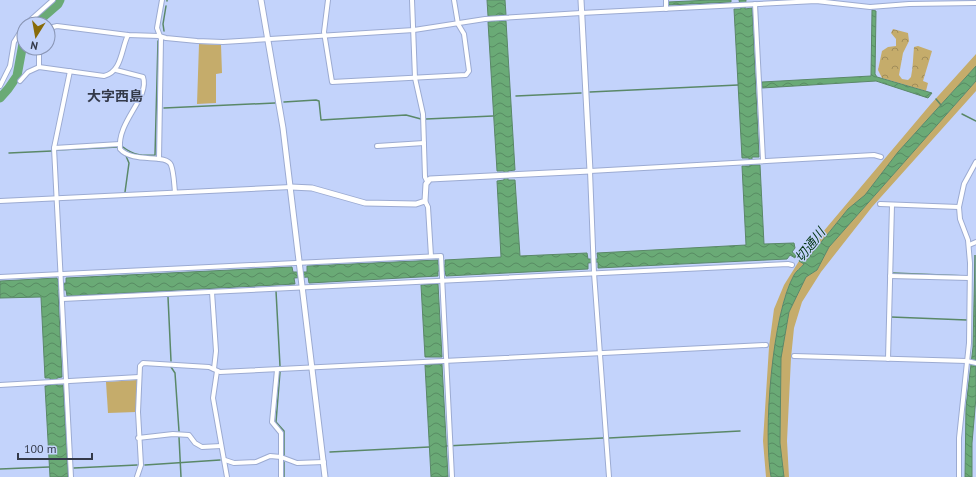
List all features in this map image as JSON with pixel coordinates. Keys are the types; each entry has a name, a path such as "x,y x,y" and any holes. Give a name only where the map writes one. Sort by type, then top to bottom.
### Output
{"street":[{"path":"35,16 53,0"},
{"path":"159,159 161,39 157,28 162,0"},
{"path":"261,0 278,88 325,477"},
{"path":"328,0 325,36 332,82 466,75 468,73 464,34 458,24 454,0"},
{"path":"412,0 415,78 423,114 425,177 427,181 425,201 428,207 431,256"},
{"path":"581,0 593,261 609,477"},
{"path":"666,0 666,9"},
{"path":"56,26 128,35 159,36 197,41 268,39 414,30 494,18 816,1 870,7 909,4 976,3"},
{"path":"755,4 763,160"},
{"path":"20,81 28,72 39,67 104,76 110,75 116,70 128,35"},
{"path":"0,86 10,66 14,42 16,39"},
{"path":"39,56 39,67"},
{"path":"116,70 139,75 143,77 145,81 144,92 124,124 120,144 123,152 143,159 159,159 168,161 171,165 175,192"},
{"path":"70,71 54,148 71,477"},
{"path":"377,146 424,143"},
{"path":"54,148 120,144"},
{"path":"427,181 430,179 763,160 874,155 881,157"},
{"path":"959,477 959,438 969,344 969,245 960,219 959,207 964,184 976,162"},
{"path":"0,202 291,187 312,188 365,203 416,204 425,201"},
{"path":"880,204 959,207"},
{"path":"888,359 892,205"},
{"path":"969,245 976,242"},
{"path":"0,277 441,256 452,477"},
{"path":"62,299 594,273 792,265"},
{"path":"890,276 969,278"},
{"path":"212,292 216,351 216,370 213,398 221,446 225,460 226,477"},
{"path":"137,477 141,465 138,438 140,366 143,363 209,367 216,370 277,370 766,345"},
{"path":"794,356 968,361 976,363"},
{"path":"277,370 272,422 281,433 281,477"},
{"path":"0,384 140,377"},
{"path":"138,438 178,434 189,435 195,443 202,447 221,446"},
{"path":"225,460 234,463 256,462 270,456 281,457 296,463 324,462"}],"green space":[{"path":"893,29 908,33 909,41 903,53 899,75 902,79 908,80 911,77 914,47 918,46 932,51 923,81 928,83 926,91 882,78 878,70 882,51 888,47 896,46 896,39 891,33"},
{"path":"199,44 221,45 222,73 216,74 216,103 197,104"},
{"path":"976,54 976,66 898,152 865,195 848,209 806,261 801,258 930,105"},
{"path":"976,81 976,91 872,207 821,272 802,302 794,328 787,441 789,477 784,477 780,443 781,357 789,312 806,277 817,270 829,247"},
{"path":"799,261 804,264 795,274 786,293 775,344 769,404 769,457 771,477 766,477 763,441 769,347 774,309 784,285"},
{"path":"137,380 136,412 108,413 106,382"}],"water":[{"path":"487,0 505,0 506,15 499,15 499,21 506,21 515,170 508,171 508,180 515,180 520,256 587,253 588,259 598,259 597,253 746,245 742,166 750,166 749,158 742,158 734,9 741,9 739,0 746,0 745,9 752,8 759,157 752,157 752,165 760,165 764,244 794,243 795,248 792,252 796,255 795,258 790,255 787,259 598,268 598,262 588,263 588,269 446,276 445,271 438,271 438,276 309,283 308,277 294,278 295,284 67,296 66,290 58,290 62,377 57,378 57,385 63,385 68,477 50,477 45,386 51,385 50,378 45,378 41,297 0,298 0,281 57,278 59,284 66,283 66,278 292,267 293,272 307,272 307,266 438,260 438,265 445,265 445,260 501,257 497,181 504,180 504,171 497,171 488,22 495,21 495,16 488,16"},
{"path":"731,0 731,2 669,5 668,2"},
{"path":"872,10 876,11 875,74 877,77 932,93 928,98 876,81 762,88 762,82 871,76"},
{"path":"976,66 976,81 829,247 817,270 806,277 789,312 781,358 780,443 784,477 771,477 768,432 771,374 780,317 786,293 795,274 804,264 799,261 801,258 806,261 848,209 865,195 898,152"},
{"path":"975,255 976,397 972,443 972,477 965,477 966,407 973,347"},
{"path":"438,284 442,357 425,357 421,285"},
{"path":"442,364 448,477 431,477 425,365"}],"waterway":[{"path":"44,16 58,4 60,0"},
{"path":"164,31 163,24 166,6"},
{"path":"123,147 130,152 155,155 158,41"},
{"path":"0,98 17,76 21,56"},
{"path":"590,92 738,85"},
{"path":"516,96 581,93"},
{"path":"936,99 941,105"},
{"path":"284,102 319,101 321,120 406,115 421,119"},
{"path":"164,108 275,103"},
{"path":"962,114 976,121"},
{"path":"426,119 493,116"},
{"path":"57,150 118,147"},
{"path":"9,153 52,151"},
{"path":"125,192 129,163 126,156"},
{"path":"893,273 967,276"},
{"path":"276,291 280,366"},
{"path":"168,297 171,361"},
{"path":"891,317 967,320"},
{"path":"171,367 175,373 179,431"},
{"path":"280,372 276,422 284,431 284,456"},
{"path":"609,438 740,431"},
{"path":"179,437 181,477"},
{"path":"446,446 603,438"},
{"path":"330,452 429,447"},
{"path":"145,465 220,460"},
{"path":"284,462 284,477"},
{"path":"74,468 137,465"},
{"path":"0,469 49,467"}],"district":[{"name":"大字西島","path":"115,96"}],"water label":[{"name":"切通川","path":"810,245"}]}
